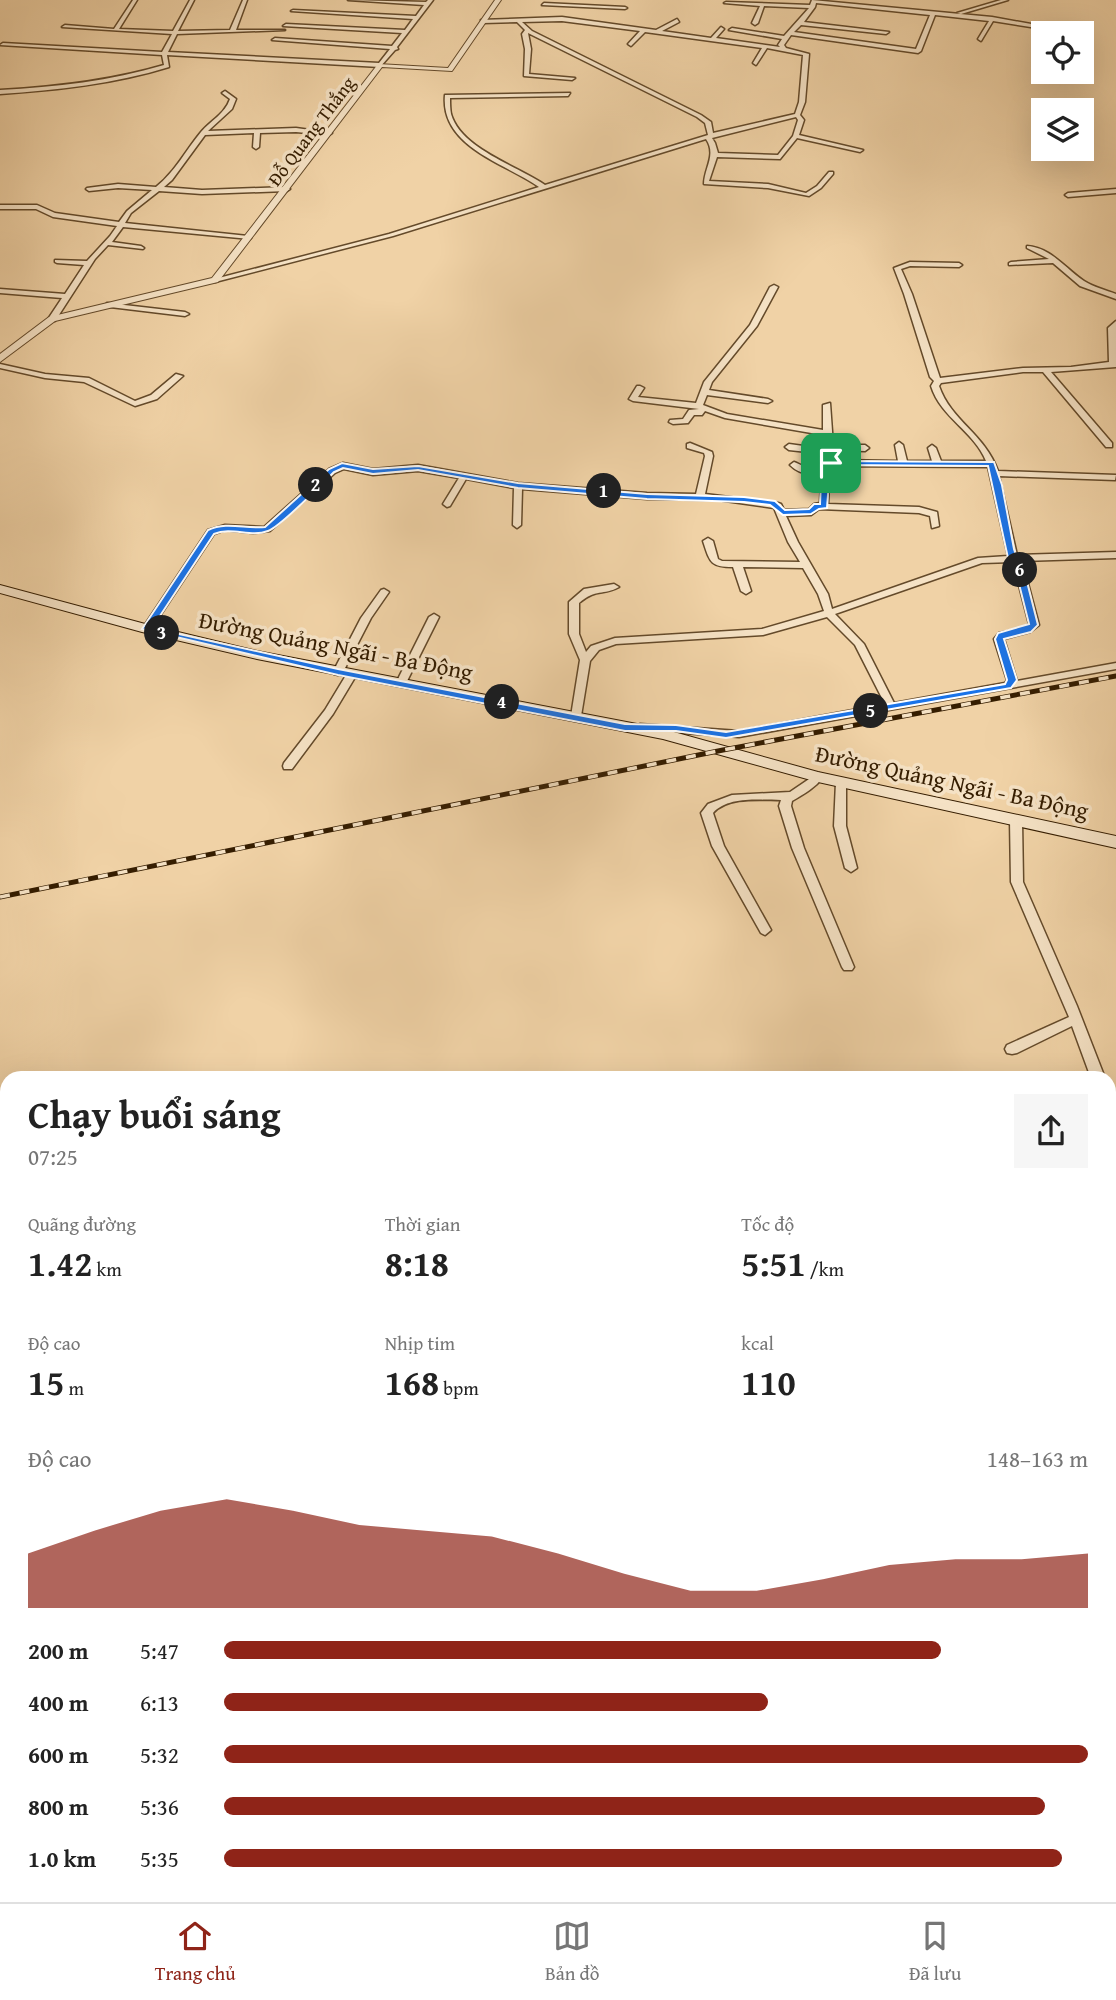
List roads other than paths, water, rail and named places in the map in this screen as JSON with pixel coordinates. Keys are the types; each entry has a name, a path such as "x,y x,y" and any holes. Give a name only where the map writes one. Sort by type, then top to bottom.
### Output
{"main road":[{"name":"Đường Quảng Ngãi - Ba Động","path":"0,589 147,629 345,673 663,734 818,777 1116,842"}],"street":[{"path":"116,30 135,0"},
{"path":"0,92 76,86 167,66 164,54 192,0"},
{"path":"232,32 245,0"},
{"path":"263,54 284,28 297,0"},
{"path":"350,0 429,2"},
{"path":"3,44 164,54 263,54 275,59 450,70 498,0"},
{"path":"568,0 575,0"},
{"path":"883,0 883,7"},
{"path":"953,15 1006,0"},
{"name":"Đỗ Quang Thắng","path":"215,279 429,2"},
{"path":"532,19 533,13 544,2 625,8"},
{"path":"726,3 762,6 771,3 814,3 883,7 1031,25"},
{"path":"784,49 781,44 814,3"},
{"path":"275,59 323,6"},
{"path":"755,23 762,6"},
{"path":"293,11 416,18"},
{"path":"471,23 479,12"},
{"path":"732,30 918,51 933,14"},
{"path":"973,28 979,18"},
{"path":"483,21 562,19 808,52 802,102 797,116"},
{"path":"981,39 992,19"},
{"path":"519,21 528,30 708,122 709,136 716,155 706,183 768,186 807,195 820,187 831,173"},
{"path":"658,31 677,21"},
{"path":"800,23 886,32"},
{"path":"65,27 176,32 232,32 304,27 407,32"},
{"path":"712,40 721,29"},
{"path":"528,30 525,34 528,49 526,75 572,78"},
{"path":"631,44 644,30"},
{"path":"440,69 463,35"},
{"path":"275,40 396,48"},
{"path":"755,63 765,47"},
{"path":"34,99 37,90"},
{"path":"52,320 87,263 122,224 129,212 159,190 182,165 204,132 232,103 230,96 225,93"},
{"path":"545,188 465,140 450,119 447,96 568,94"},
{"path":"0,359 52,320 415,228 709,136 797,116"},
{"path":"716,155 776,158 784,154 796,136 801,120 797,116"},
{"path":"204,132 257,130 329,133"},
{"path":"256,147 257,130"},
{"path":"796,136 860,150"},
{"path":"89,189 118,186 202,192 286,189"},
{"path":"1068,195 1116,191"},
{"path":"0,207 37,207 53,215 80,220 248,238"},
{"path":"106,243 141,248"},
{"path":"1029,247 1054,261 1083,285 1116,297"},
{"path":"57,261 87,263"},
{"path":"1012,264 1054,261"},
{"path":"937,381 897,268 910,264 959,265"},
{"path":"673,422 685,421 692,412 699,413 708,382 753,326 774,286"},
{"path":"0,290 65,296"},
{"path":"110,305 185,314"},
{"path":"937,381 1045,369 1114,365 1112,328 1116,323"},
{"path":"0,366 45,376 86,380 135,404 153,397 179,376"},
{"path":"1045,369 1109,445"},
{"path":"937,381 935,386 940,400 979,442 993,469 1034,625 1027,630 1002,635 999,639 1012,680 1008,686"},
{"path":"640,388 633,399 701,408 770,425 827,433"},
{"path":"704,392 768,401"},
{"path":"824,506 825,482 830,466 827,405"},
{"path":"900,445 903,464"},
{"path":"691,446 708,452 709,456 700,496"},
{"path":"789,447 865,448"},
{"path":"932,448 938,465"},
{"path":"794,465 803,472 810,473 830,466 903,464 1115,477"},
{"path":"147,629 211,532 222,527 253,531 267,529 338,467 373,472 418,468 518,486 647,496 700,496 772,503 783,513 806,565 823,594 829,613 859,644 891,707"},
{"path":"447,505 464,476"},
{"path":"517,524 518,486"},
{"path":"783,513 811,512 817,506 927,512 934,514 935,526"},
{"path":"708,541 716,562 806,565"},
{"path":"576,716 585,660 595,648 615,641 632,638 753,634 829,613 969,562 1116,555"},
{"path":"737,564 746,591"},
{"path":"585,660 573,634 573,602 587,591 614,587"},
{"path":"288,766 329,712 366,618 384,592"},
{"path":"401,684 434,617"},
{"path":"625,727 676,728 739,734 1116,666"},
{"path":"818,777 808,788 791,796 785,806 791,828 848,967"},
{"path":"841,782 840,826 851,868"},
{"path":"765,930 718,846 707,813 709,808 720,802 791,796"},
{"path":"1016,820 1017,882 1076,1019 1095,1071"},
{"path":"1012,1049 1076,1019"}],"railway":[{"path":"0,897 723,750 1116,676"}]}
